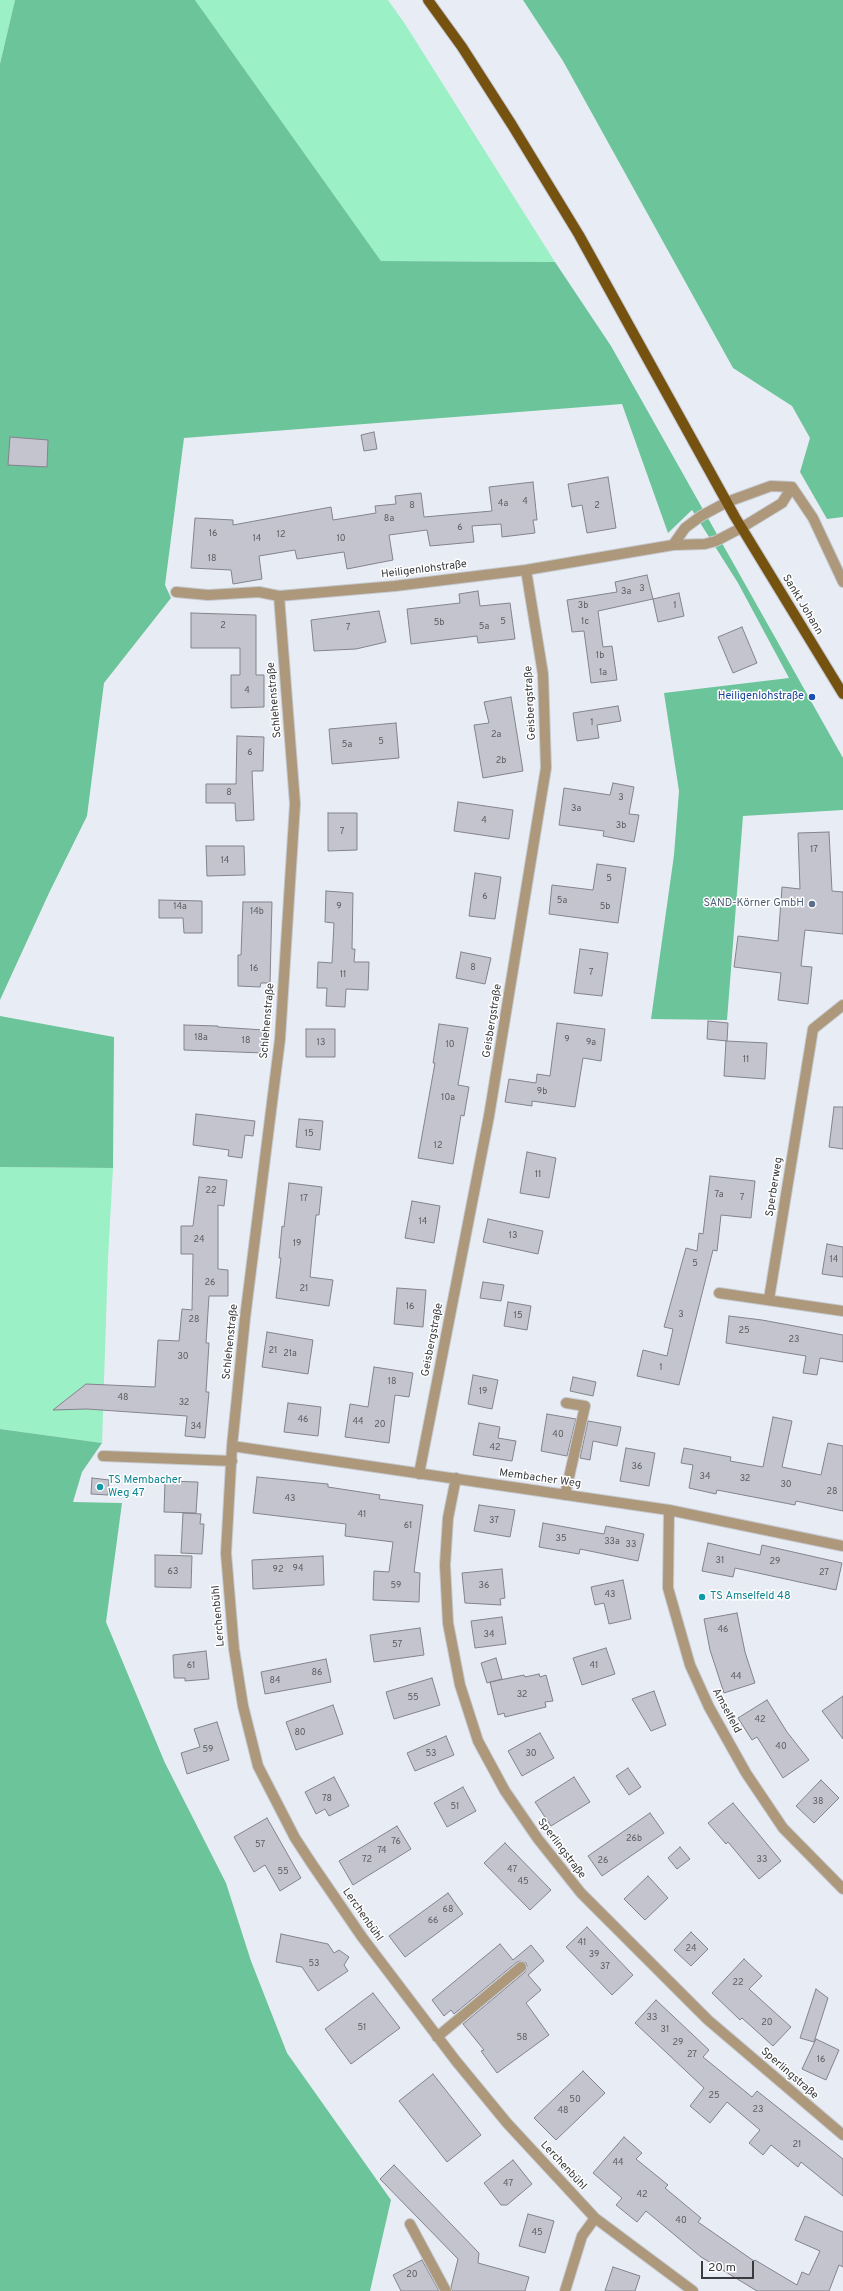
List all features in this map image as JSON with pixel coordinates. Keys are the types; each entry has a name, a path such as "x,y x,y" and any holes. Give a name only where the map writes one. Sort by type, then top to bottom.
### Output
{"main road":[{"name":"Sankt Johann","path":"428,0 462,47 516,131 579,235 727,502 843,694"}],"street":[{"path":"673,545 686,528 696,520 727,502 771,486 792,487"},
{"path":"742,528 782,503 792,487"},
{"path":"792,487 813,518 843,582"},
{"name":"Heiligenlohstraße","path":"176,592 208,595 259,592 279,596 395,586 526,570 673,545 705,544 716,541 742,528"},
{"name":"Geisbergstraße","path":"419,1474 489,1116 546,768 543,674 526,570"},
{"name":"Schlehenstraße","path":"232,1446 245,1318 280,1039 295,804 279,596"},
{"name":"Sperberweg","path":"769,1299 813,1029 843,1005"},
{"path":"719,1293 769,1299 843,1311"},
{"path":"565,1495 585,1406 566,1403"},
{"name":"Membacher Weg","path":"232,1446 669,1510 843,1546"},
{"name":"Lerchenbühl","path":"232,1446 226,1552 234,1649 243,1706 258,1766 303,1851 362,1937 437,2038 507,2123 595,2218 692,2291"},
{"path":"103,1456 232,1461"},
{"name":"Sperlingstraße","path":"456,1478 448,1518 445,1565 448,1623 460,1685 478,1741 505,1791 538,1839 580,1893 708,2020 843,2135"},
{"name":"Amselfeld","path":"669,1510 668,1588 690,1665 706,1700 746,1773 783,1828 843,1889"},
{"path":"437,2038 521,1967"},
{"path":"565,2291 582,2236 595,2218"},
{"path":"410,2224 446,2291"}],"green space":[{"path":"0,0 15,0 0,64"},
{"path":"15,0 195,0 381,261 555,262 611,346 843,758 843,810 743,816 727,1020 651,1019 674,855 679,791 664,693 789,678 738,583 692,510 668,533 622,404 184,438 165,585 171,598 104,683 87,816 49,893 0,1000 0,64"},
{"path":"195,0 388,0 405,24 555,262 381,261"},
{"path":"523,0 843,0 843,517 827,519 800,472 810,438 792,406 733,368 563,61"},
{"path":"0,1016 114,1037 113,1168 0,1167"},
{"path":"0,1167 113,1168 108,1258 102,1443 0,1429"},
{"path":"0,1429 102,1443 82,1472 73,1502 122,1503 106,1622 165,1763 226,1883 251,1961 287,2053 391,2200 370,2291 0,2291"}],"building":[{"path":"374,432 377,449 364,451 361,435"},
{"path":"10,437 48,440 47,467 8,465"},
{"path":"608,477 616,528 587,533 582,505 572,507 568,484"},
{"path":"533,482 537,520 533,520 535,533 502,537 501,524 472,526 474,542 430,546 427,530 389,535 393,560 347,569 344,552 297,559 295,550 259,556 262,579 233,584 231,570 191,568 195,518 233,520 233,525 331,507 333,520 376,513 375,506 396,504 395,496 421,493 424,517 492,511 489,487"},
{"path":"647,575 653,599 598,611 603,647 612,646 617,680 591,683 584,631 572,632 567,600 617,592 615,582"},
{"path":"478,591 480,606 510,603 515,639 478,643 477,636 411,644 407,609 460,603 459,594"},
{"path":"679,593 684,616 658,622 653,599"},
{"path":"379,611 386,642 356,649 314,651 311,620"},
{"path":"191,613 256,615 256,675 264,675 264,707 231,708 231,675 240,675 240,648 191,648"},
{"path":"742,627 757,663 733,673 718,637"},
{"path":"511,697 523,771 483,778 474,725 489,723 484,702"},
{"path":"618,706 621,721 597,725 599,738 577,741 573,713"},
{"path":"396,723 399,758 332,764 329,729"},
{"path":"237,736 264,737 263,771 252,771 254,820 236,821 235,803 206,803 206,784 236,784"},
{"path":"613,783 634,787 629,814 639,815 634,842 603,836 604,831 559,825 564,788 610,795"},
{"path":"458,802 513,810 509,839 454,831"},
{"path":"328,813 357,813 357,850 328,851"},
{"path":"829,832 832,891 843,892 843,934 805,930 801,966 812,967 808,1004 778,1000 781,973 734,967 738,936 778,941 782,887 800,889 798,833"},
{"path":"206,846 244,846 245,875 207,876"},
{"path":"597,864 626,868 618,923 549,914 552,885 593,890"},
{"path":"475,873 501,877 495,919 469,916"},
{"path":"326,891 353,893 352,949 355,949 354,962 369,962 368,990 346,989 345,1007 326,1006 327,988 317,988 318,962 332,963 334,923 325,922"},
{"path":"159,900 202,901 202,933 184,933 183,918 159,918"},
{"path":"243,902 272,902 270,983 261,983 260,987 238,986 238,955 241,955"},
{"path":"580,949 608,953 602,996 574,993"},
{"path":"461,952 491,958 485,984 456,978"},
{"path":"708,1021 728,1023 727,1041 707,1039"},
{"path":"557,1023 605,1029 601,1061 583,1058 575,1107 532,1101 532,1106 505,1102 509,1079 536,1083 537,1074 550,1076"},
{"path":"439,1024 468,1028 458,1085 469,1087 464,1116 461,1115 453,1164 418,1158 435,1063 433,1063"},
{"path":"184,1025 264,1030 263,1053 184,1050"},
{"path":"306,1029 335,1029 335,1057 306,1057"},
{"path":"726,1041 767,1043 765,1079 724,1076"},
{"path":"834,1107 843,1107 843,1149 829,1147"},
{"path":"196,1114 255,1121 253,1136 245,1135 242,1158 228,1156 229,1150 193,1145"},
{"path":"299,1119 323,1121 320,1150 296,1147"},
{"path":"527,1152 556,1158 549,1198 520,1193"},
{"path":"710,1176 755,1181 751,1218 721,1215 717,1251 713,1250 679,1385 637,1376 643,1350 667,1356 673,1329 664,1327 686,1248 697,1251 699,1233 703,1234"},
{"path":"199,1177 227,1180 224,1206 218,1205 218,1269 228,1270 228,1296 209,1296 206,1343 209,1343 206,1392 209,1392 205,1438 185,1436 187,1416 87,1409 53,1410 86,1384 155,1387 158,1340 179,1341 182,1309 192,1310 193,1254 181,1254 181,1226 193,1226"},
{"path":"289,1183 322,1187 319,1215 316,1215 310,1277 333,1280 329,1306 276,1298 281,1258 279,1258 282,1226 284,1227"},
{"path":"412,1201 440,1206 434,1243 405,1238"},
{"path":"488,1219 543,1231 538,1254 483,1242"},
{"path":"827,1244 843,1247 843,1277 822,1274"},
{"path":"483,1282 504,1285 501,1301 480,1298"},
{"path":"397,1288 426,1290 423,1327 394,1324"},
{"path":"508,1302 531,1306 527,1330 504,1326"},
{"path":"729,1316 762,1320 843,1335 843,1362 820,1358 817,1375 803,1373 806,1356 726,1343"},
{"path":"267,1332 313,1340 308,1374 262,1367"},
{"path":"374,1367 413,1373 409,1397 395,1395 389,1443 345,1437 350,1404 368,1407"},
{"path":"473,1375 498,1380 492,1409 468,1404"},
{"path":"573,1377 596,1382 593,1396 570,1391"},
{"path":"288,1403 321,1407 318,1436 284,1432"},
{"path":"547,1414 576,1419 567,1456 541,1451"},
{"path":"773,1417 792,1421 782,1467 821,1475 828,1443 843,1446 843,1511 796,1501 795,1505 717,1490 716,1494 689,1488 693,1465 681,1463 684,1448 731,1457 730,1461 763,1467"},
{"path":"588,1421 621,1427 617,1446 593,1441 590,1460 580,1458"},
{"path":"479,1423 500,1427 498,1438 516,1441 512,1461 473,1455"},
{"path":"626,1448 655,1453 649,1486 620,1481"},
{"path":"257,1477 328,1484 328,1487 380,1495 379,1499 423,1505 414,1572 420,1573 419,1602 373,1600 374,1571 389,1572 393,1542 345,1536 346,1524 253,1513"},
{"name":"TS Membacher Weg 47","path":"92,1478 109,1480 108,1495 91,1494"},
{"path":"165,1481 198,1482 196,1513 164,1512"},
{"path":"479,1505 515,1510 510,1537 474,1531"},
{"path":"183,1513 201,1514 200,1524 204,1524 202,1554 181,1553"},
{"path":"543,1523 604,1534 606,1526 644,1534 638,1561 580,1549 579,1554 539,1547"},
{"path":"708,1543 760,1555 762,1545 842,1563 836,1590 735,1568 733,1577 702,1571"},
{"path":"155,1555 192,1556 191,1588 155,1587"},
{"path":"323,1556 324,1585 253,1589 252,1560"},
{"path":"502,1569 505,1598 500,1599 501,1605 465,1603 462,1573"},
{"path":"623,1580 631,1619 609,1624 604,1603 595,1605 591,1587"},
{"path":"737,1613 745,1652 755,1683 724,1693 710,1650 704,1619"},
{"path":"502,1617 506,1644 475,1648 471,1621"},
{"path":"420,1628 424,1655 374,1662 370,1635"},
{"path":"606,1648 615,1674 582,1685 573,1658"},
{"path":"206,1651 209,1679 185,1681 185,1678 174,1678 173,1655"},
{"path":"496,1658 502,1679 487,1683 481,1663"},
{"path":"326,1659 331,1682 265,1694 261,1672"},
{"path":"539,1674 540,1677 546,1675 553,1701 545,1702 546,1707 505,1717 504,1713 498,1715 490,1682 524,1675 525,1677"},
{"path":"432,1678 440,1705 394,1719 386,1692"},
{"path":"654,1691 666,1725 651,1731 632,1699"},
{"path":"843,1696 843,1739 822,1711"},
{"path":"767,1700 787,1732 809,1760 783,1778 757,1737 752,1740 738,1718"},
{"path":"333,1705 343,1734 296,1750 286,1722"},
{"path":"217,1722 229,1760 187,1774 181,1753 200,1747 194,1729"},
{"path":"540,1733 554,1758 522,1776 508,1751"},
{"path":"446,1736 454,1755 415,1771 407,1753"},
{"path":"628,1768 641,1787 629,1795 616,1776"},
{"path":"334,1777 349,1806 329,1816 325,1809 316,1814 305,1792"},
{"path":"574,1777 590,1802 551,1826 535,1802"},
{"path":"821,1780 839,1798 814,1823 796,1806"},
{"path":"463,1787 476,1811 447,1827 434,1803"},
{"path":"733,1803 781,1861 759,1879 728,1842 726,1844 708,1823"},
{"path":"650,1813 664,1833 602,1876 588,1856"},
{"path":"267,1818 301,1878 280,1891 265,1865 254,1872 234,1837"},
{"path":"397,1826 411,1849 353,1885 339,1861"},
{"path":"505,1843 551,1890 530,1910 484,1863"},
{"path":"680,1847 690,1859 677,1869 668,1858"},
{"path":"648,1876 668,1898 645,1920 624,1899"},
{"path":"448,1893 463,1914 405,1957 389,1936"},
{"path":"587,1927 633,1975 612,1995 566,1947"},
{"path":"691,1932 708,1949 691,1966 674,1950"},
{"path":"281,1934 328,1944 334,1953 339,1950 349,1957 344,1965 348,1971 318,1991 302,1967 276,1962"},
{"path":"500,1944 513,1960 531,1945 544,1961 528,1975 541,1990 526,2003 549,2035 497,2073 481,2051 484,2050 463,2024 525,1972 527,1966 526,1963 520,1961 517,1962 454,2014 451,2010 444,2016 432,2000"},
{"path":"744,1959 762,1976 749,1989 791,2027 773,2046 742,2018 740,2020 712,1993"},
{"path":"816,1989 828,1998 814,2042 800,2038"},
{"path":"373,1993 400,2028 351,2064 325,2029"},
{"path":"656,2000 709,2050 703,2057 752,2097 757,2091 843,2159 843,2196 801,2162 798,2167 771,2145 763,2155 749,2143 760,2130 727,2102 710,2123 690,2106 704,2088 635,2023"},
{"path":"816,2039 839,2050 826,2080 802,2069"},
{"path":"583,2071 605,2093 556,2140 534,2118"},
{"path":"433,2074 481,2135 447,2162 399,2101"},
{"path":"624,2137 642,2153 636,2159 668,2185 665,2188 701,2218 698,2222 754,2261 755,2260 797,2285 802,2272 809,2275 820,2251 795,2240 805,2216 843,2232 843,2267 839,2265 829,2291 757,2291 701,2257 646,2211 637,2222 616,2205 622,2198 593,2173"},
{"path":"513,2160 532,2184 507,2205 501,2205 484,2183"},
{"path":"394,2165 479,2253 478,2263 529,2277 525,2291 452,2291 451,2287 458,2259 380,2179"},
{"path":"528,2214 554,2221 545,2253 519,2246"},
{"path":"422,2260 439,2291 401,2291 393,2275"},
{"path":"613,2267 640,2276 635,2291 605,2291"}],"place":[{"name":"Heiligenlohstraße","path":"812,697"},
{"name":"SAND-Körner GmbH","path":"812,904"},
{"name":"TS Membacher Weg 47","path":"100,1487"},
{"name":"TS Amselfeld 48","path":"702,1597"}]}
